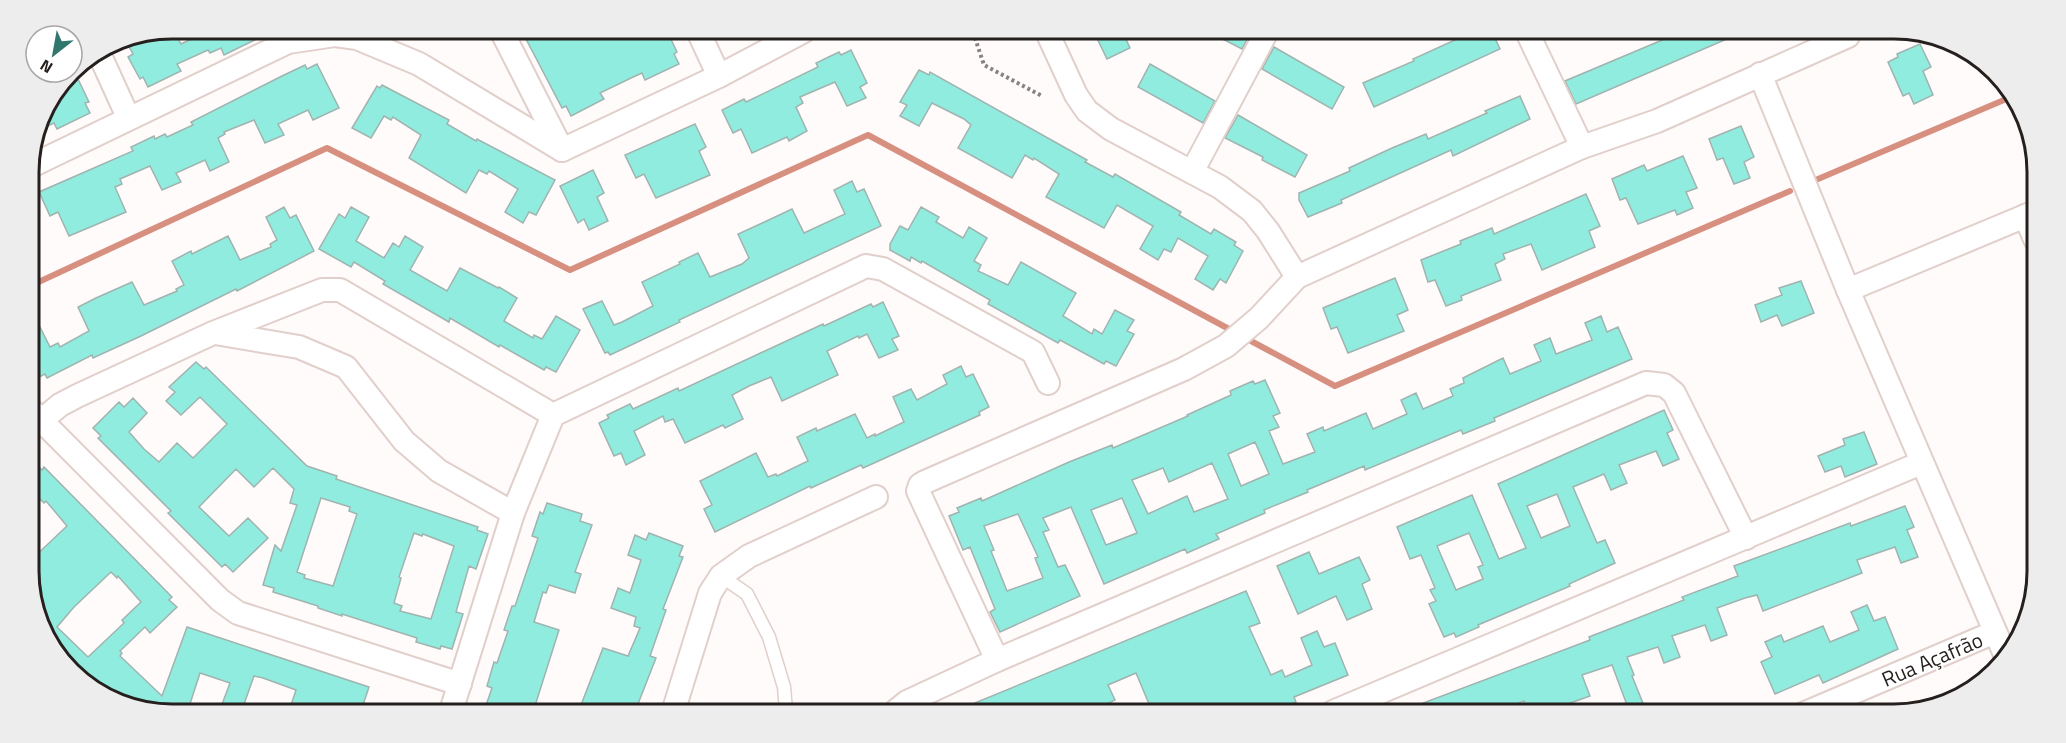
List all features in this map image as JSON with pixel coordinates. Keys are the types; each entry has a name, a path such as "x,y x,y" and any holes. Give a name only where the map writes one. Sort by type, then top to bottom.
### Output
{"street":[{"path":"39,162 277,39"},
{"path":"359,39 419,64 562,150"},
{"path":"506,39 562,150"},
{"path":"702,39 719,76"},
{"path":"562,150 719,76 789,39"},
{"path":"1050,39 1076,95 1087,111 1111,129 1220,187 1252,211 1268,231 1297,277"},
{"path":"1192,172 1263,39"},
{"path":"1530,39 1582,147"},
{"path":"997,660 918,491 920,486 1184,369 1226,346 1259,318 1297,277 1582,147 1657,121 1841,39"},
{"path":"102,59 128,117"},
{"path":"1760,75 1921,463 2000,642"},
{"path":"1848,290 2027,215"},
{"path":"453,704 513,513 552,415 866,266 883,269 1033,352 1048,383"},
{"path":"39,416 77,396 213,333 322,290 340,290 552,415"},
{"path":"213,333 299,347 346,367 404,441 439,471 513,513"},
{"path":"904,704 997,660 1646,383 1664,385 1674,393 1746,538"},
{"path":"39,424 220,600 238,613 460,684"},
{"path":"1384,702 1746,538 1921,463"},
{"path":"676,704 710,593 721,576 749,556 876,498"},
{"name":"Rua Açafrão","path":"1830,704 2000,642"}],"lane":[{"path":"721,576 747,594 769,637 784,687 785,704"}],"path":[{"path":"975,39 984,64 1042,96"}],"building":[{"path":"163,39 178,39 181,44 192,39 257,39 224,55 221,48 210,53 208,50 177,64 181,71 148,87 143,77 140,79 128,57 133,54 129,46"},
{"path":"526,39 671,39 677,52 674,54 679,64 645,80 642,73 631,78 600,93 604,99 571,116 566,106 562,108"},
{"path":"1097,39 1126,39 1130,48 1107,59"},
{"path":"1223,39 1247,39 1242,49"},
{"path":"1457,39 1495,39 1500,49 1374,107 1363,83 1414,61 1413,59"},
{"path":"1665,39 1727,39 1576,104 1565,81"},
{"path":"1920,44 1931,67 1923,71 1933,95 1914,104 1909,93 1903,96 1888,62 1898,57 1897,54"},
{"path":"1274,47 1344,87 1332,109 1262,69"},
{"path":"851,50 867,83 860,87 866,98 847,106 835,82 800,97 803,103 796,107 807,131 789,141 787,137 752,153 741,129 733,133 722,110 744,99 746,102 818,67 816,63 839,52 841,55"},
{"path":"317,64 339,108 313,120 308,110 278,124 284,135 265,143 254,120 224,132 225,134 218,138 229,162 210,171 205,160 176,173 181,182 162,190 150,166 120,179 122,184 115,187 126,212 69,236 58,212 50,216 39,192 133,151 131,147 154,136 155,139 165,134 167,137 193,125 191,122 305,65 307,69"},
{"path":"1150,64 1215,101 1203,123 1138,87"},
{"path":"919,70 929,75 930,72 1087,160 1085,162 1113,177 1115,174 1181,212 1179,215 1211,234 1214,229 1236,242 1234,245 1243,251 1226,283 1220,279 1213,290 1195,279 1208,256 1178,238 1171,252 1164,249 1158,260 1140,249 1153,226 1117,205 1104,228 1046,197 1059,174 1034,158 1033,160 1025,155 1012,178 958,148 971,125 964,119 932,103 919,126 900,116 907,105 900,102"},
{"path":"72,84 80,84 89,102 85,103 90,113 57,129 54,123 48,126 61,98"},
{"path":"382,85 449,120 447,124 476,141 477,139 555,180 536,215 529,212 523,223 505,212 518,189 489,171 487,174 479,170 466,193 409,158 421,135 393,117 391,120 384,116 371,138 352,128 377,86 380,88"},
{"path":"1520,96 1530,119 1453,156 1451,150 1308,217 1299,200 1299,193 1350,171 1349,168 1426,134 1428,139"},
{"path":"1238,115 1307,155 1295,177 1262,160 1263,157 1225,138"},
{"path":"695,124 706,147 699,151 710,175 656,198 644,174 636,178 625,155"},
{"path":"1741,126 1754,157 1744,162 1750,178 1734,184 1723,158 1717,160 1709,139"},
{"path":"1683,156 1697,188 1686,192 1693,208 1677,215 1675,210 1638,224 1626,198 1620,200 1612,179 1644,165 1647,171"},
{"path":"593,170 604,193 597,197 608,221 589,230 584,219 578,223 560,186"},
{"path":"852,181 857,192 864,189 881,226 679,320 680,322 610,355 608,352 605,353 583,309 602,301 614,325 622,322 653,306 642,282 680,264 679,262 698,253 710,277 742,264 749,258 738,234 792,209 804,233 845,214 834,190"},
{"path":"1586,194 1600,226 1589,231 1595,247 1542,270 1531,244 1503,254 1505,259 1495,264 1501,280 1461,296 1462,300 1446,306 1435,280 1428,282 1421,260 1461,244 1460,241 1492,228 1494,234"},
{"path":"284,207 290,218 296,215 314,251 237,291 236,289 93,358 92,355 47,378 45,374 39,377 39,325 50,347 58,343 60,347 89,331 78,307 96,298 132,282 144,305 177,291 176,289 184,285 172,261 191,251 192,254 228,236 240,260 271,247 270,244 277,240 266,217"},
{"path":"351,207 369,217 356,241 384,258 393,243 399,247 405,236 423,247 410,270 447,291 460,268 499,287 517,298 504,321 533,338 534,335 542,339 556,316 580,330 556,372 546,367 544,370 450,318 449,322 383,284 385,281 354,262 351,267 319,249 339,214 345,218"},
{"path":"921,207 939,217 936,222 963,238 969,227 987,238 974,261 981,265 978,271 1008,285 1021,262 1076,293 1063,316 1092,334 1094,329 1102,334 1115,310 1134,320 1127,331 1134,334 1116,366 1106,361 1104,364 1060,340 1058,343 988,304 990,300 922,261 921,263 911,257 910,261 890,250 890,244 900,226 908,230"},
{"path":"1395,278 1408,310 1397,315 1404,331 1348,353 1337,327 1331,329 1323,308"},
{"path":"1801,281 1814,313 1782,326 1777,315 1761,322 1755,305 1782,295 1779,288"},
{"path":"883,302 899,336 892,339 898,350 879,358 867,334 859,338 858,336 827,351 838,375 782,401 771,377 749,386 732,395 743,419 725,428 723,425 685,443 673,419 665,422 663,416 634,431 645,455 626,465 621,453 614,456 599,423 609,418 607,415 630,404 633,409 678,388 679,391 823,324 824,326 871,304 873,307"},
{"path":"1601,316 1607,332 1618,327 1632,359 1494,418 1495,421 1463,434 1461,430 1365,470 1364,466 1307,490 1308,492 1264,510 1265,513 1216,534 1219,539 1187,553 1185,549 1104,584 1071,507 1043,518 1049,530 1043,532 1058,567 1065,565 1080,596 1000,632 990,612 995,609 970,547 963,550 949,516 959,512 957,508 981,498 982,501 1069,462 1112,445 1113,448 1188,416 1231,395 1230,391 1253,381 1255,384 1265,380 1280,413 1273,416 1279,427 1269,431 1283,464 1315,452 1307,434 1323,427 1324,431 1366,413 1373,429 1407,414 1401,400 1416,393 1423,409 1453,396 1450,389 1464,383 1463,378 1503,358 1510,374 1541,361 1534,345 1550,338 1556,354 1592,340 1585,323","holes":["1255,442 1269,474 1241,486 1228,454","1212,463 1228,499 1194,512 1187,496 1148,514 1132,480 1163,468 1169,482","1122,498 1137,533 1106,545 1091,510","1018,514 1038,557 1035,558 1043,578 1007,591 984,526"]},
{"path":"196,362 204,369 206,367 307,466 337,476 336,479 478,527 477,530 488,534 476,569 469,566 456,612 463,614 452,649 441,646 440,649 416,642 417,638 318,608 318,606 273,592 274,588 263,585 275,545 281,551 297,505 290,503 294,489 273,468 254,487 236,469 199,507 229,536 248,518 268,538 233,572 225,564 222,567 168,513 171,511 98,438 101,436 93,428 119,402 124,407 133,398 147,413 129,432 144,449 159,462 177,443 193,458 227,424 200,397 181,415 166,401 175,392 169,387","holes":["321,498 350,507 349,511 357,514 333,586 304,578 305,575 297,572","414,533 422,536 423,534 454,546 431,619 400,611 402,606 394,603 401,578 399,577"]},
{"path":"961,366 966,377 973,374 989,407 979,412 980,415 863,468 861,465 811,488 810,486 715,532 704,509 712,505 700,481 756,453 768,477 776,474 777,476 808,461 797,437 855,414 867,438 875,434 875,436 904,422 893,397 911,389 917,400 947,384 943,375"},
{"path":"1664,410 1673,430 1667,433 1679,459 1663,466 1656,451 1619,465 1627,483 1611,490 1604,474 1573,487 1597,543 1605,540 1615,563 1569,584 1570,586 1478,625 1479,627 1456,637 1454,633 1444,637 1429,604 1436,601 1430,590 1435,588 1421,555 1410,559 1397,527 1472,495 1499,559 1526,548 1498,484","holes":["1557,494 1570,526 1541,538 1527,506","1469,533 1483,565 1478,567 1483,579 1456,590 1437,546"]},
{"path":"1864,432 1877,464 1845,477 1841,466 1825,472 1818,456 1845,445 1843,439"},
{"path":"39,467 42,470 44,467 172,597 169,600 177,607 150,633 145,627 120,651 122,653 120,656 162,696 187,627 369,687 363,704 291,704 296,690 254,676 244,704 222,704 230,683 200,673 190,704 155,703 129,697 98,682 72,659 61,645 46,614 40,588 39,552 67,526 46,501 44,503 39,498","holes":["111,572 117,578 118,576 141,602 122,620 124,623 88,657 57,627 74,607"]},
{"path":"547,503 582,514 580,521 592,525 575,572 581,574 575,593 549,585 546,593 543,592 534,622 559,630 536,704 486,704 492,688 487,686 494,662 497,663 508,631 504,630 512,606 515,606 538,538 532,536 540,512 543,514"},
{"path":"1905,506 1914,527 1907,530 1918,557 1901,563 1895,547 1857,560 1862,573 1763,611 1757,595 1717,608 1727,635 1711,641 1705,625 1672,636 1680,657 1664,663 1658,647 1627,657 1643,704 1627,704 1612,665 1582,675 1590,696 1567,704 1525,704 1524,701 1516,704 1421,704 1590,640 1589,637 1684,600 1682,597 1738,576 1734,566 1850,523 1851,526"},
{"path":"649,533 683,546 679,556 683,557 663,609 666,610 650,656 656,658 638,704 581,704 603,648 628,656 640,628 634,626 636,617 611,608 618,588 630,593 641,560 628,555 635,535 646,540"},
{"path":"1309,552 1319,574 1359,557 1370,580 1362,584 1372,609 1347,620 1336,596 1298,614 1277,566"},
{"path":"1246,591 1260,623 1249,627 1271,675 1282,670 1285,677 1312,665 1301,638 1317,631 1324,647 1335,643 1348,675 1294,697 1296,702 1291,704 1149,704 1136,673 1108,685 1115,700 1107,704 973,704"},
{"path":"1867,605 1874,621 1885,617 1898,649 1823,683 1819,675 1775,694 1761,662 1772,657 1765,642 1781,635 1784,642 1823,626 1830,642 1859,630 1851,612"}],"waterway":[{"path":"1818,179 2005,100"},
{"path":"39,282 327,148 570,270 868,135 1229,329"},
{"path":"1251,341 1335,386 1790,191"}]}
